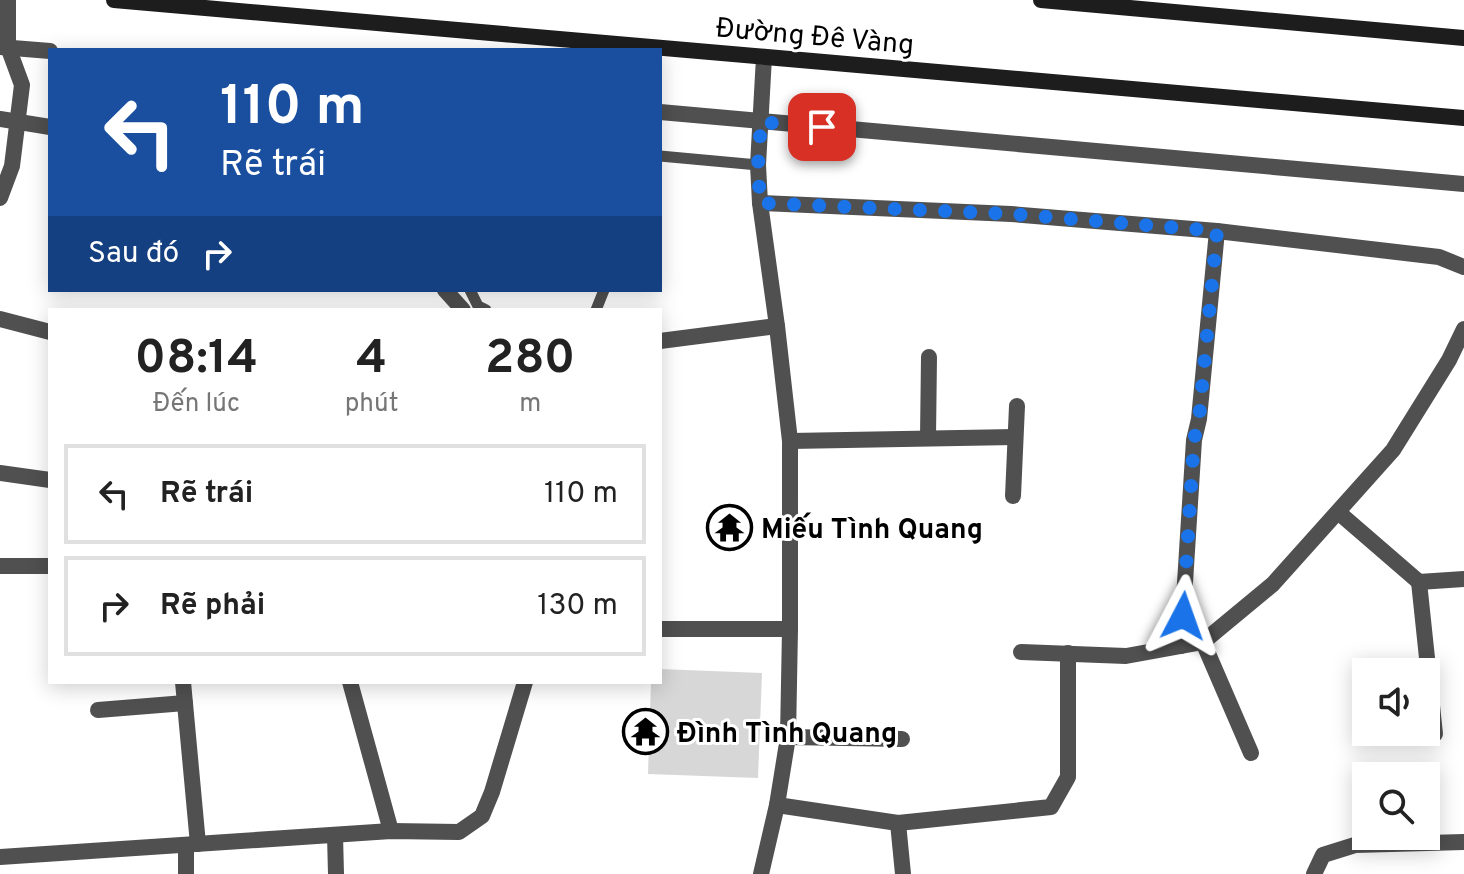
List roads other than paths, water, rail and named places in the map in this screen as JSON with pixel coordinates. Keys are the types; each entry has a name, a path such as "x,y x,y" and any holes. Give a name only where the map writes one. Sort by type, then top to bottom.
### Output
{"main road":[{"name":"Đường Đê Vàng","path":"114,0 1464,118"},
{"path":"1041,0 1464,38"}],"street":[{"path":"0,198 12,166 8,120 22,85 4,47 8,0"},
{"path":"4,47 48,51"},
{"path":"761,874 788,737 790,629 790,441 758,165 764,57"},
{"path":"662,112 1464,184"},
{"path":"8,120 48,127"},
{"path":"760,203 1011,214 1217,231 1439,257 1464,267"},
{"path":"1181,646 1194,440 1199,419 1217,231"},
{"path":"447,292 461,308"},
{"path":"0,319 48,331"},
{"path":"662,341 777,326"},
{"path":"1021,652 1126,656 1203,642 1273,584 1393,450 1449,360 1464,329"},
{"path":"928,437 929,357"},
{"path":"1013,496 1017,406"},
{"path":"790,441 1015,437"},
{"path":"0,473 48,480"},
{"path":"1338,512 1419,582 1427,658"},
{"path":"0,566 48,566"},
{"path":"1419,582 1464,579"},
{"path":"662,629 790,629"},
{"path":"1203,642 1251,753"},
{"path":"777,805 898,823 1051,807 1068,777 1068,653"},
{"path":"183,684 192,844 186,874"},
{"path":"351,684 391,831"},
{"path":"0,857 391,831 459,832 482,816 524,684"},
{"path":"98,710 185,703"},
{"path":"788,737 902,739"},
{"path":"898,823 903,874"},
{"path":"335,835 336,874"},
{"path":"1314,874 1323,855 1355,845 1464,842"}],"lane":[{"path":"662,156 758,165"},
{"path":"471,292 482,308"}],"place":[{"name":"Miếu Tình Quang","path":"730,528"},
{"name":"Đình Tình Quang","path":"646,732"}]}
